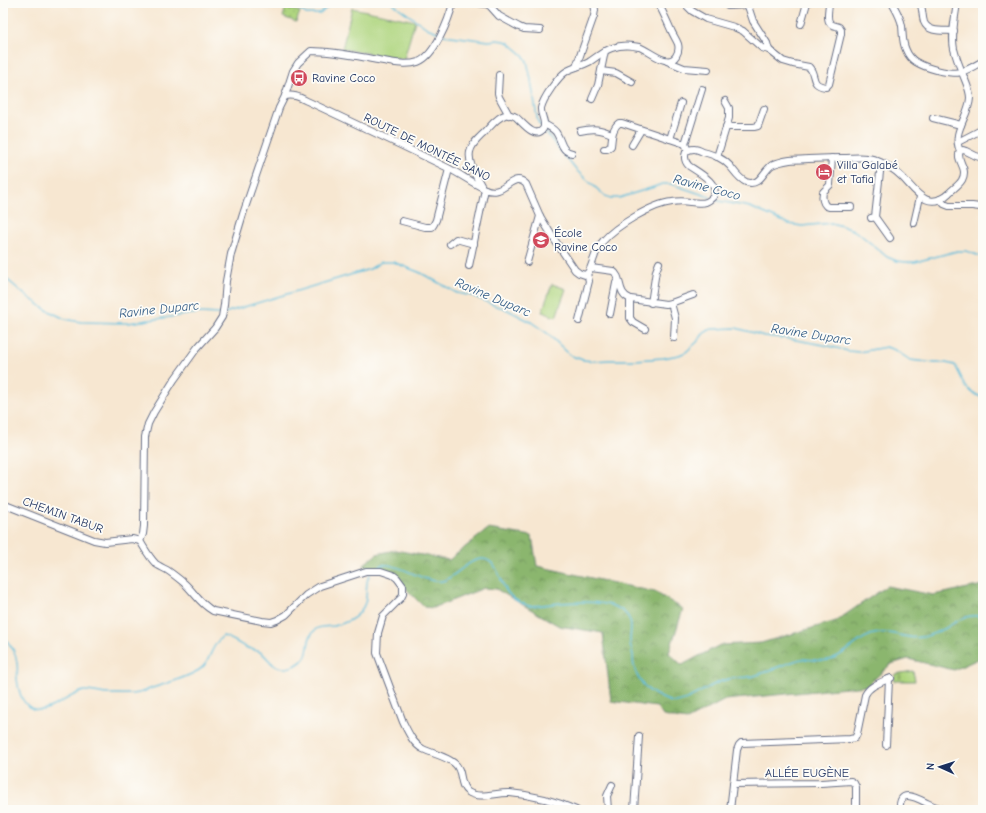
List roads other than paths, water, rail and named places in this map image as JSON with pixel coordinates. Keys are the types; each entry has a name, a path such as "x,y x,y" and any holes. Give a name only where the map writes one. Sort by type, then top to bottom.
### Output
{"street":[{"path":"453,3 450,14 431,52 418,62 410,64 390,62 324,51 311,51 298,63 293,71 243,214 231,254 222,317 174,380 148,424 145,437 144,526 140,541 149,556 155,562 176,576 206,607 213,610 262,621 271,622 286,615 306,595 320,586 366,572 387,572 397,578 404,590 403,594 401,598 383,616 378,633 377,653 403,722 414,741 421,748 454,763 458,767 464,788 470,793 485,796 495,793 512,793 548,800 576,810"},
{"path":"478,3 490,6 499,16 519,27 524,29 540,30"},
{"path":"576,67 594,16 594,3"},
{"path":"658,3 678,47 678,52 675,57 672,60 667,61"},
{"path":"684,3 692,11 706,19 743,31 760,46 769,50 783,61 808,67 812,71 817,85 822,87 826,87 830,84 841,30 829,22 829,3"},
{"path":"801,24 807,3"},
{"path":"892,3 901,21 906,52 915,62 932,69 950,73 962,72 983,61"},
{"path":"920,3 924,22 927,27 931,29 954,31"},
{"path":"579,321 589,281 589,271 594,257 606,237 626,222 655,207 669,202 681,201 704,203 714,196 715,190 710,181 687,163 684,156 688,150 695,149 721,159 730,166 740,178 749,183 760,180 771,166 777,162 790,160 860,157 873,159 887,165 895,171 920,197 926,200 940,200 944,197 962,180 964,168 958,157 960,151 958,146 958,133 970,98 969,89 953,46 957,3"},
{"path":"728,6 747,4 753,21 767,43 769,50"},
{"path":"469,266 484,188 470,162 470,150 474,143 498,119 505,115 510,115 516,117 528,130 538,132 542,130 544,128 541,112 543,104 559,78 566,72 588,62 614,47 638,47 684,68 708,70"},
{"path":"592,99 598,85 605,51"},
{"path":"601,71 616,73 632,82"},
{"path":"499,75 499,97 510,115"},
{"path":"688,150 685,144 702,89"},
{"name":"ROUTE DE MONTÉE SANO","path":"285,96 294,95 307,101 450,169 484,188 494,191 515,180 522,180 526,184 540,216 576,270 582,275 585,275 589,271"},
{"path":"717,157 729,118 729,108 725,101"},
{"path":"670,139 681,103"},
{"path":"726,127 758,126 764,109"},
{"path":"933,118 961,125"},
{"path":"604,149 611,146 612,134 615,127 619,123 685,144"},
{"path":"544,124 557,134 563,149 568,153 572,153"},
{"path":"580,131 588,129 602,129 612,134"},
{"path":"958,142 983,129"},
{"path":"632,145 641,130"},
{"path":"960,151 966,150 973,155 983,158"},
{"path":"832,158 831,182 829,188 823,192 823,203 829,207 851,208"},
{"path":"881,163 873,217 890,238"},
{"path":"402,221 425,227 432,227 450,169"},
{"path":"914,223 920,197"},
{"path":"940,200 949,206 972,206 980,208 983,206"},
{"path":"527,262 540,216"},
{"path":"450,244 456,239 474,244"},
{"path":"651,302 656,271 659,264"},
{"path":"589,271 612,271 616,273 622,293 630,299 666,304 693,295"},
{"path":"610,314 616,283 618,280"},
{"path":"630,299 630,318 633,322 645,329"},
{"path":"671,303 675,318 674,338"},
{"name":"CHEMIN TABUR","path":"3,504 94,540 105,542 132,539 140,541"},
{"path":"730,810 737,750 741,743 850,740 855,738 866,692 875,685 890,678 886,745"},
{"path":"634,810 639,736"},
{"name":"ALLÉE EUGÈNE","path":"733,784 821,783 851,781 856,787 856,810"},
{"path":"608,810 607,796 612,785"},
{"path":"900,810 900,801 906,796 914,796 928,804 946,810"}],"waterway":[{"name":"Ravine Coco","path":"288,3 306,14 320,14 332,3"},
{"name":"Ravine Coco","path":"392,3 427,28 440,33"},
{"name":"Ravine Coco","path":"443,35 489,41 505,41 523,55 527,61 538,122 542,127"},
{"name":"Ravine Coco","path":"544,130 576,170 605,196 619,198 662,184 671,184 710,197"},
{"name":"Ravine Coco","path":"714,198 719,201 750,207 789,224 802,226 831,223 842,226 853,230 887,257 897,261 915,262 957,251 966,251 983,257"},
{"name":"Ravine Duparc","path":"224,313 370,269 381,262 393,262 421,273 457,293 473,296 504,308 531,322 547,333 572,356 583,360 635,360 679,355 686,352 704,333 711,329 736,328 764,336 802,341 848,351 859,352 886,347 895,350 910,360 955,365 966,387 973,393 983,398"},
{"name":"Ravine Duparc","path":"3,276 45,309 65,319 81,322 128,323 199,313 221,314"},
{"path":"376,569 382,565 388,565 428,579 442,581 451,577 472,562 483,559 492,563 498,571 506,590 510,595 517,601 528,606 569,602 590,602 610,605 618,608 628,616 631,623 630,643 633,655 633,664 637,676 646,688 654,694 672,702 684,700 719,682 732,678 754,676 800,659 821,661 835,658 859,641 879,633 890,633 917,638 931,635 963,618 973,616 983,617"},
{"path":"3,637 11,646 16,656 17,682 22,699 33,709 47,709 77,693 84,691 108,694 136,694 199,670 206,663 215,644 223,636 232,639 245,647 260,652 277,667 287,668 296,665 305,657 310,638 316,629 344,623 356,616 364,606 368,577 370,574"}],"place":[{"name":"Ravine Coco","path":"299,78"},
{"name":"Villa Galabé et Tafia","path":"824,172"},
{"name":"École Ravine Coco","path":"541,240"}]}
